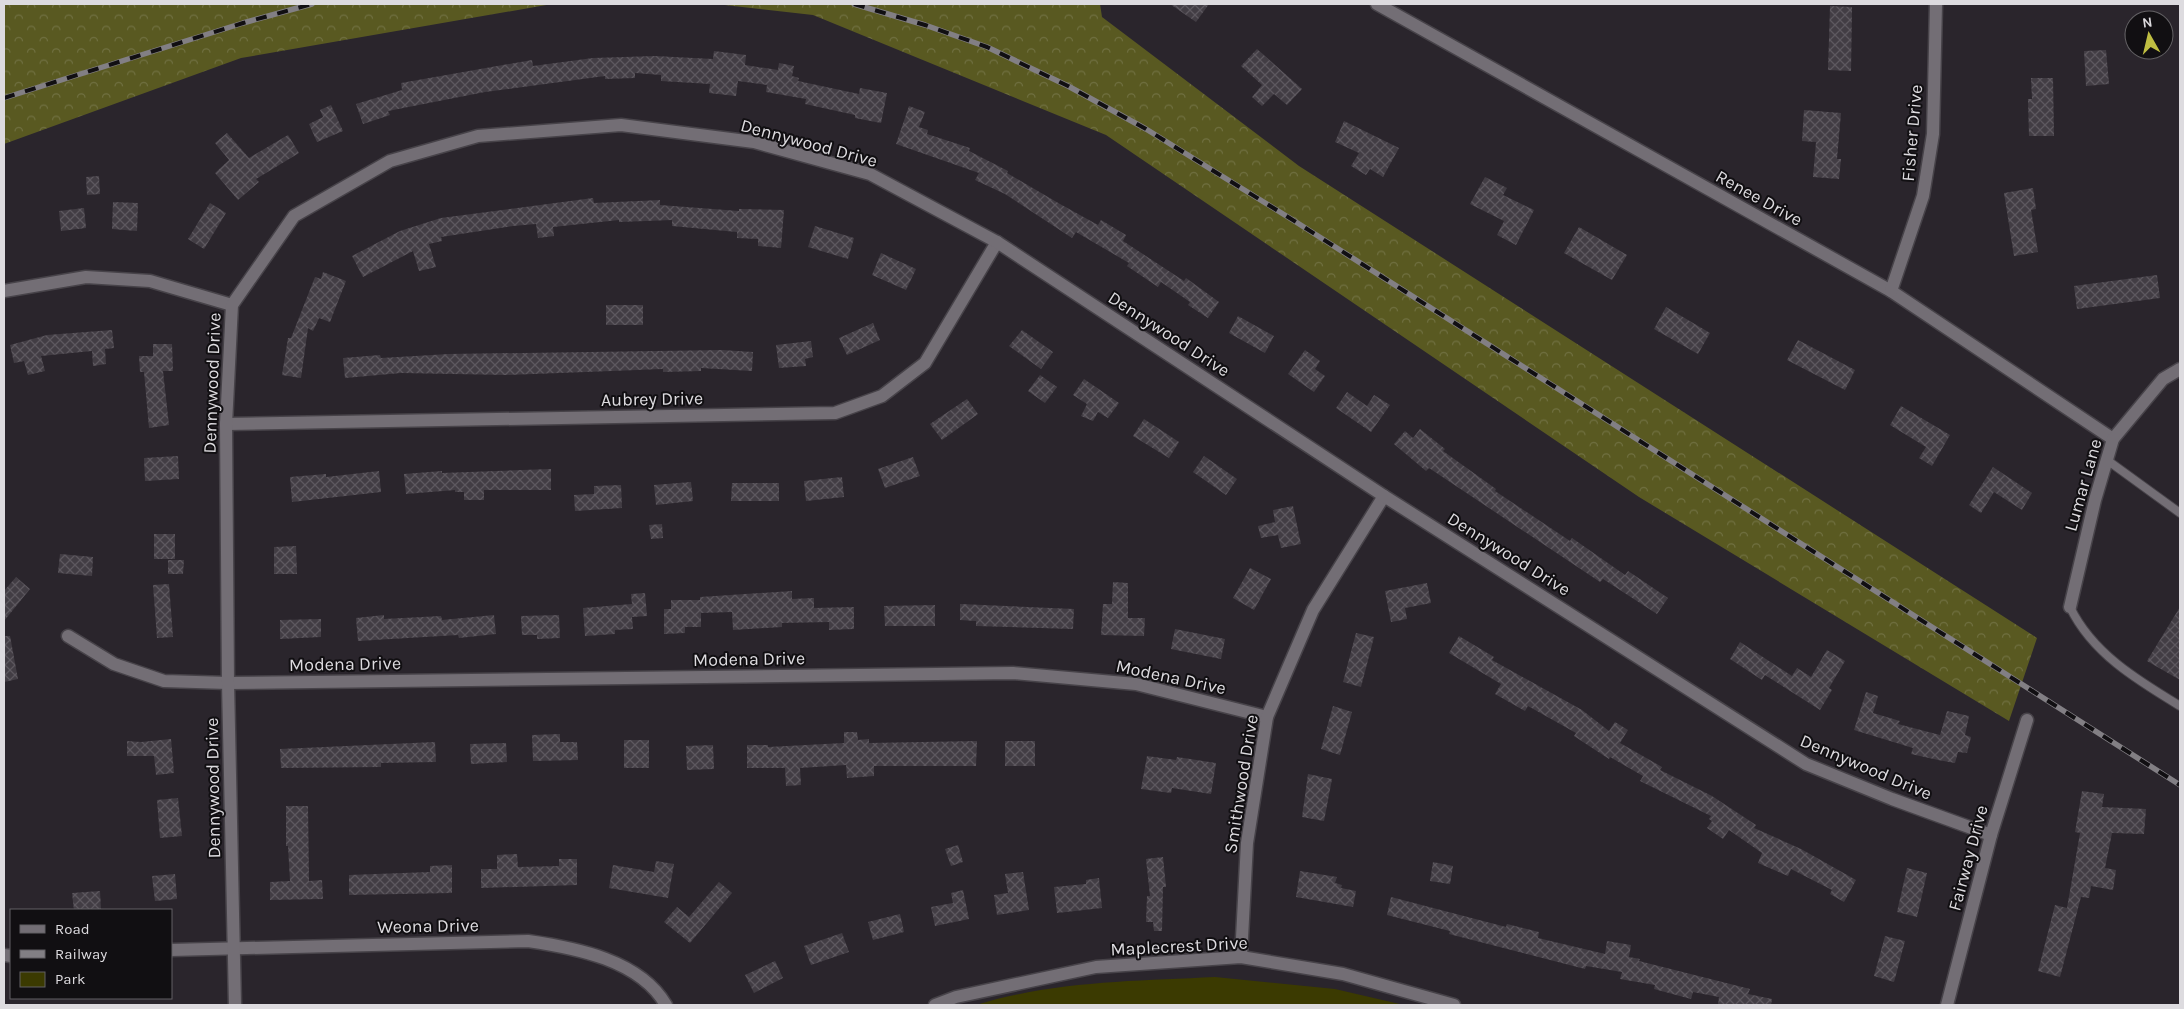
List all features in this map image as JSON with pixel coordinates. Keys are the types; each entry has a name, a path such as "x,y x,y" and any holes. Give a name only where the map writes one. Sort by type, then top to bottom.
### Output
{"street":[{"name":"Renee Drive","path":"1377,4 1891,291 2113,439"},
{"name":"Fisher Drive","path":"1891,291 1923,196 1930,158 1933,134 1936,4"},
{"name":"Dennywood Drive","path":"235,1005 228,683 226,424 232,305 294,216 390,161 478,136 621,125 754,142 870,174 997,242 1384,496 1806,764 1991,836"},
{"name":"Aubrey Drive","path":"226,424 834,413 882,396 925,362 997,242"},
{"path":"4,291 41,284 95,278 150,281 232,305"},
{"name":"Lumar Lane","path":"2070,606 2094,500 2113,439 2163,379 2180,369"},
{"name":"Smithwood Drive","path":"1241,957 1247,843 1267,717 1313,610 1384,496"},
{"name":"Modena Drive","path":"68,636 114,664 164,681 228,683 1013,673 1136,684 1267,717"},
{"name":"Fairway Drive","path":"1948,1005 1991,836 2027,720"},
{"name":"Weona Drive","path":"172,950 234,947 538,942 575,948 628,968 661,997 666,1005"},
{"name":"Maplecrest Drive","path":"935,1005 956,997 1096,967 1241,957 1343,974 1454,1005"}],"lane":[{"path":"2107,460 2180,512"},
{"path":"2070,606 2078,623 2089,637 2122,669 2180,706"}],"green space":[{"path":"4,4 552,4 241,58 4,144"},
{"path":"716,4 1100,4 1102,17 1299,166 2037,638 2009,721 1639,497 1106,135 813,15"},
{"path":"1215,977 1335,989 1404,1005 976,1005 1005,997 1065,987 1125,981"}],"building":[{"path":"1170,4 1209,4 1196,22"},
{"path":"1830,6 1852,7 1851,71 1828,70"},
{"path":"1257,49 1302,89 1287,105 1274,94 1262,106 1252,97 1262,85 1241,66"},
{"path":"2106,50 2109,84 2086,86 2084,51"},
{"path":"714,51 746,55 745,65 778,70 779,63 794,66 792,76 799,78 798,81 859,94 860,88 887,93 881,123 805,104 806,99 766,92 767,85 738,81 736,96 709,93 710,84 661,81 661,75 635,73 635,78 605,79 605,76 485,92 388,111 390,115 363,124 356,104 402,90 401,83 532,60 533,66 593,58 655,56 713,59"},
{"path":"2031,78 2053,78 2054,136 2029,136 2028,99 2032,99"},
{"path":"331,105 343,131 317,142 309,124 323,117 320,110"},
{"path":"909,106 925,112 919,127 928,130 927,134 970,148 969,151 1008,171 1007,173 1098,225 1101,220 1126,235 1123,241 1184,281 1186,278 1219,302 1208,318 1188,305 1190,302 1161,282 1158,287 1127,266 1129,263 1076,232 1072,238 1005,194 975,180 979,173 896,144"},
{"path":"1804,110 1841,113 1837,159 1841,159 1839,179 1813,177 1816,142 1802,141"},
{"path":"1344,121 1399,148 1383,177 1370,169 1366,175 1351,166 1359,153 1335,142"},
{"path":"227,133 249,158 288,135 299,153 256,179 259,182 238,200 215,173 229,160 215,143"},
{"path":"99,176 100,194 87,195 86,177"},
{"path":"1485,177 1507,188 1503,195 1534,210 1516,245 1497,235 1504,221 1470,204"},
{"path":"2033,188 2036,209 2031,210 2038,252 2014,256 2004,193"},
{"path":"593,198 594,203 660,200 660,205 739,211 739,209 784,210 781,248 758,246 758,239 737,238 737,232 672,226 672,220 619,222 619,220 553,227 554,236 538,238 536,224 441,237 442,241 429,244 436,267 419,271 413,251 363,277 352,256 400,231 441,218"},
{"path":"113,202 138,203 137,231 112,229"},
{"path":"210,203 226,213 204,249 188,239"},
{"path":"84,208 86,228 61,231 59,211"},
{"path":"815,226 854,238 848,259 808,247"},
{"path":"1579,227 1627,255 1612,280 1564,253"},
{"path":"881,253 916,269 906,290 872,275"},
{"path":"323,272 346,281 330,322 319,318 313,331 308,328 301,378 282,375 288,338 291,338 315,277 321,279"},
{"path":"2157,275 2160,298 2077,309 2074,286"},
{"path":"606,305 643,305 643,325 606,325"},
{"path":"1666,307 1710,333 1698,354 1654,329"},
{"path":"1238,316 1274,336 1265,353 1229,333"},
{"path":"873,323 880,340 847,355 839,338"},
{"path":"112,330 114,348 105,349 106,364 93,366 92,351 41,356 45,371 28,375 24,361 14,363 10,345 47,335"},
{"path":"1022,330 1053,352 1041,369 1009,346"},
{"path":"1798,340 1855,370 1845,390 1787,360"},
{"path":"811,341 813,357 805,359 806,366 779,368 776,345"},
{"path":"153,344 172,344 173,371 163,371 169,425 149,428 144,372 140,372 139,356 153,356"},
{"path":"722,350 753,352 752,371 701,368 701,371 663,372 663,369 505,375 401,373 345,378 343,358 380,355 381,358 449,354"},
{"path":"1305,350 1320,361 1315,369 1325,376 1314,392 1288,374"},
{"path":"1040,375 1057,387 1045,403 1028,391"},
{"path":"1084,379 1119,403 1108,418 1098,412 1093,421 1081,416 1087,404 1073,395"},
{"path":"1347,392 1367,406 1374,395 1390,405 1371,432 1336,408"},
{"path":"967,399 978,414 942,440 930,424"},
{"path":"1901,406 1950,435 1932,466 1919,458 1926,447 1890,425"},
{"path":"1144,419 1179,442 1169,458 1133,436"},
{"path":"1420,429 1445,449 1443,451 1496,489 1495,491 1570,541 1572,538 1625,575 1628,571 1668,598 1657,614 1603,579 1600,582 1429,468 1426,471 1394,444 1405,431 1413,438"},
{"path":"178,456 179,479 145,481 144,458"},
{"path":"1204,456 1237,479 1226,495 1193,472"},
{"path":"913,457 920,476 885,488 878,469"},
{"path":"1993,467 2032,493 2022,510 1994,492 1981,513 1969,505"},
{"path":"551,469 551,490 484,490 484,500 464,500 464,492 455,492 455,490 406,494 404,474 442,471 442,473"},
{"path":"379,471 381,492 292,502 290,477 326,474 326,477"},
{"path":"842,477 844,497 806,501 804,481"},
{"path":"691,482 693,501 656,505 654,485"},
{"path":"732,483 779,483 779,501 731,501"},
{"path":"621,485 622,508 575,511 574,495 594,494 594,486"},
{"path":"1293,506 1301,544 1281,548 1278,535 1261,538 1258,526 1275,522 1273,510"},
{"path":"662,524 663,538 651,539 649,525"},
{"path":"154,534 175,534 175,559 154,559"},
{"path":"296,546 297,574 274,574 274,547"},
{"path":"60,554 93,557 92,576 58,573"},
{"path":"168,560 184,560 183,574 168,574"},
{"path":"1250,568 1271,579 1254,610 1233,598"},
{"path":"16,577 30,589 4,621 4,591"},
{"path":"1113,582 1128,583 1128,618 1145,618 1144,636 1101,635 1103,604 1112,604"},
{"path":"1427,583 1431,603 1405,608 1407,619 1391,622 1385,591"},
{"path":"169,584 173,637 157,638 153,585"},
{"path":"792,591 792,599 814,598 814,608 854,607 854,629 829,630 829,622 782,623 782,627 733,630 732,612 701,613 701,627 685,627 685,633 664,634 664,609 671,609 671,600 700,600 700,597"},
{"path":"645,593 647,616 632,617 633,629 615,630 615,634 585,636 583,608 632,604 631,594"},
{"path":"960,604 1074,609 1073,629 976,626 976,621 960,620"},
{"path":"935,605 935,626 885,626 884,606"},
{"path":"2180,607 2180,680 2147,661"},
{"path":"384,615 384,619 441,616 442,620 494,615 496,634 459,638 458,635 358,641 356,618"},
{"path":"559,615 560,638 537,639 537,635 522,635 521,616"},
{"path":"321,619 321,637 280,639 280,620"},
{"path":"1175,629 1225,639 1221,659 1171,649"},
{"path":"1356,633 1374,637 1361,687 1343,682"},
{"path":"4,636 10,636 18,679 4,682"},
{"path":"1459,636 1494,657 1492,660 1582,710 1609,731 1615,722 1628,730 1620,743 1662,767 1660,770 1712,796 1756,825 1754,828 1801,849 1856,880 1844,902 1830,894 1832,890 1791,869 1788,876 1758,863 1762,853 1729,830 1723,839 1707,828 1712,821 1709,819 1711,816 1640,781 1643,776 1610,757 1609,759 1574,736 1576,733 1528,706 1525,711 1495,694 1501,684 1449,653"},
{"path":"1740,642 1792,676 1797,668 1811,677 1827,650 1845,661 1829,688 1832,690 1820,710 1765,675 1762,680 1730,659"},
{"path":"1866,692 1878,696 1873,713 1900,721 1898,724 1940,735 1947,711 1969,716 1965,735 1971,737 1967,753 1958,752 1955,763 1938,760 1911,754 1913,748 1854,730"},
{"path":"1333,706 1352,712 1340,755 1321,749"},
{"path":"844,732 857,732 858,740 869,739 869,743 977,741 976,766 874,766 874,776 847,778 846,765 800,768 801,785 786,786 785,768 747,768 747,745 768,745 768,747 844,743"},
{"path":"560,734 560,742 577,742 578,760 533,761 532,735"},
{"path":"171,739 174,773 156,775 154,756 127,756 127,741 141,742"},
{"path":"624,740 649,740 649,768 624,768"},
{"path":"1005,741 1035,741 1035,766 1005,766"},
{"path":"435,742 436,762 381,763 381,767 281,768 280,749"},
{"path":"506,743 507,762 471,764 470,744"},
{"path":"713,745 714,769 687,770 686,746"},
{"path":"1147,756 1176,760 1177,757 1216,763 1211,794 1172,788 1171,793 1141,789"},
{"path":"1308,774 1332,779 1324,821 1302,817"},
{"path":"2082,791 2104,794 2102,807 2146,809 2144,834 2112,833 2105,868 2116,870 2113,890 2091,886 2089,898 2081,897 2060,977 2038,971 2055,905 2067,908 2080,833 2075,832"},
{"path":"178,798 182,836 160,838 157,800"},
{"path":"286,806 308,806 309,881 322,880 323,899 270,900 270,882 290,881 288,846 286,846"},
{"path":"958,845 963,862 951,866 945,849"},
{"path":"517,854 518,867 559,866 559,859 577,859 577,885 481,888 481,869 497,869 497,855"},
{"path":"1163,857 1166,887 1163,887 1162,931 1154,931 1153,922 1146,922 1147,896 1150,896 1146,859"},
{"path":"656,861 674,864 668,898 609,888 613,865 654,872"},
{"path":"1433,862 1453,866 1450,884 1430,881"},
{"path":"452,865 452,893 349,895 349,875 430,872 430,866"},
{"path":"1907,868 1927,873 1917,917 1897,912"},
{"path":"1300,871 1337,877 1335,883 1342,885 1341,888 1356,891 1353,907 1296,897"},
{"path":"1023,872 1029,910 997,915 994,895 1008,893 1005,874"},
{"path":"175,874 177,899 155,901 152,876"},
{"path":"1099,878 1102,908 1057,913 1054,887 1086,884 1086,880"},
{"path":"719,882 732,893 690,943 664,922 677,907 689,917"},
{"path":"963,890 969,919 935,926 931,907 953,903 951,893"},
{"path":"100,891 101,909 74,909 72,893"},
{"path":"1391,897 1506,927 1507,924 1539,932 1538,938 1605,954 1607,941 1631,945 1629,957 1750,989 1748,994 1772,999 1771,1005 1718,1005 1719,997 1693,992 1691,999 1654,989 1655,985 1620,979 1622,972 1586,966 1585,969 1449,934 1450,931 1387,915"},
{"path":"900,914 904,932 873,940 868,922"},
{"path":"842,933 849,952 811,965 804,946"},
{"path":"1885,936 1905,941 1894,982 1874,976"},
{"path":"775,961 783,978 754,993 745,975"}],"railway":[{"path":"4,98 243,23 312,4"},
{"path":"854,4 925,25 987,47 1068,86 1146,129 1296,222 2180,785"}]}
